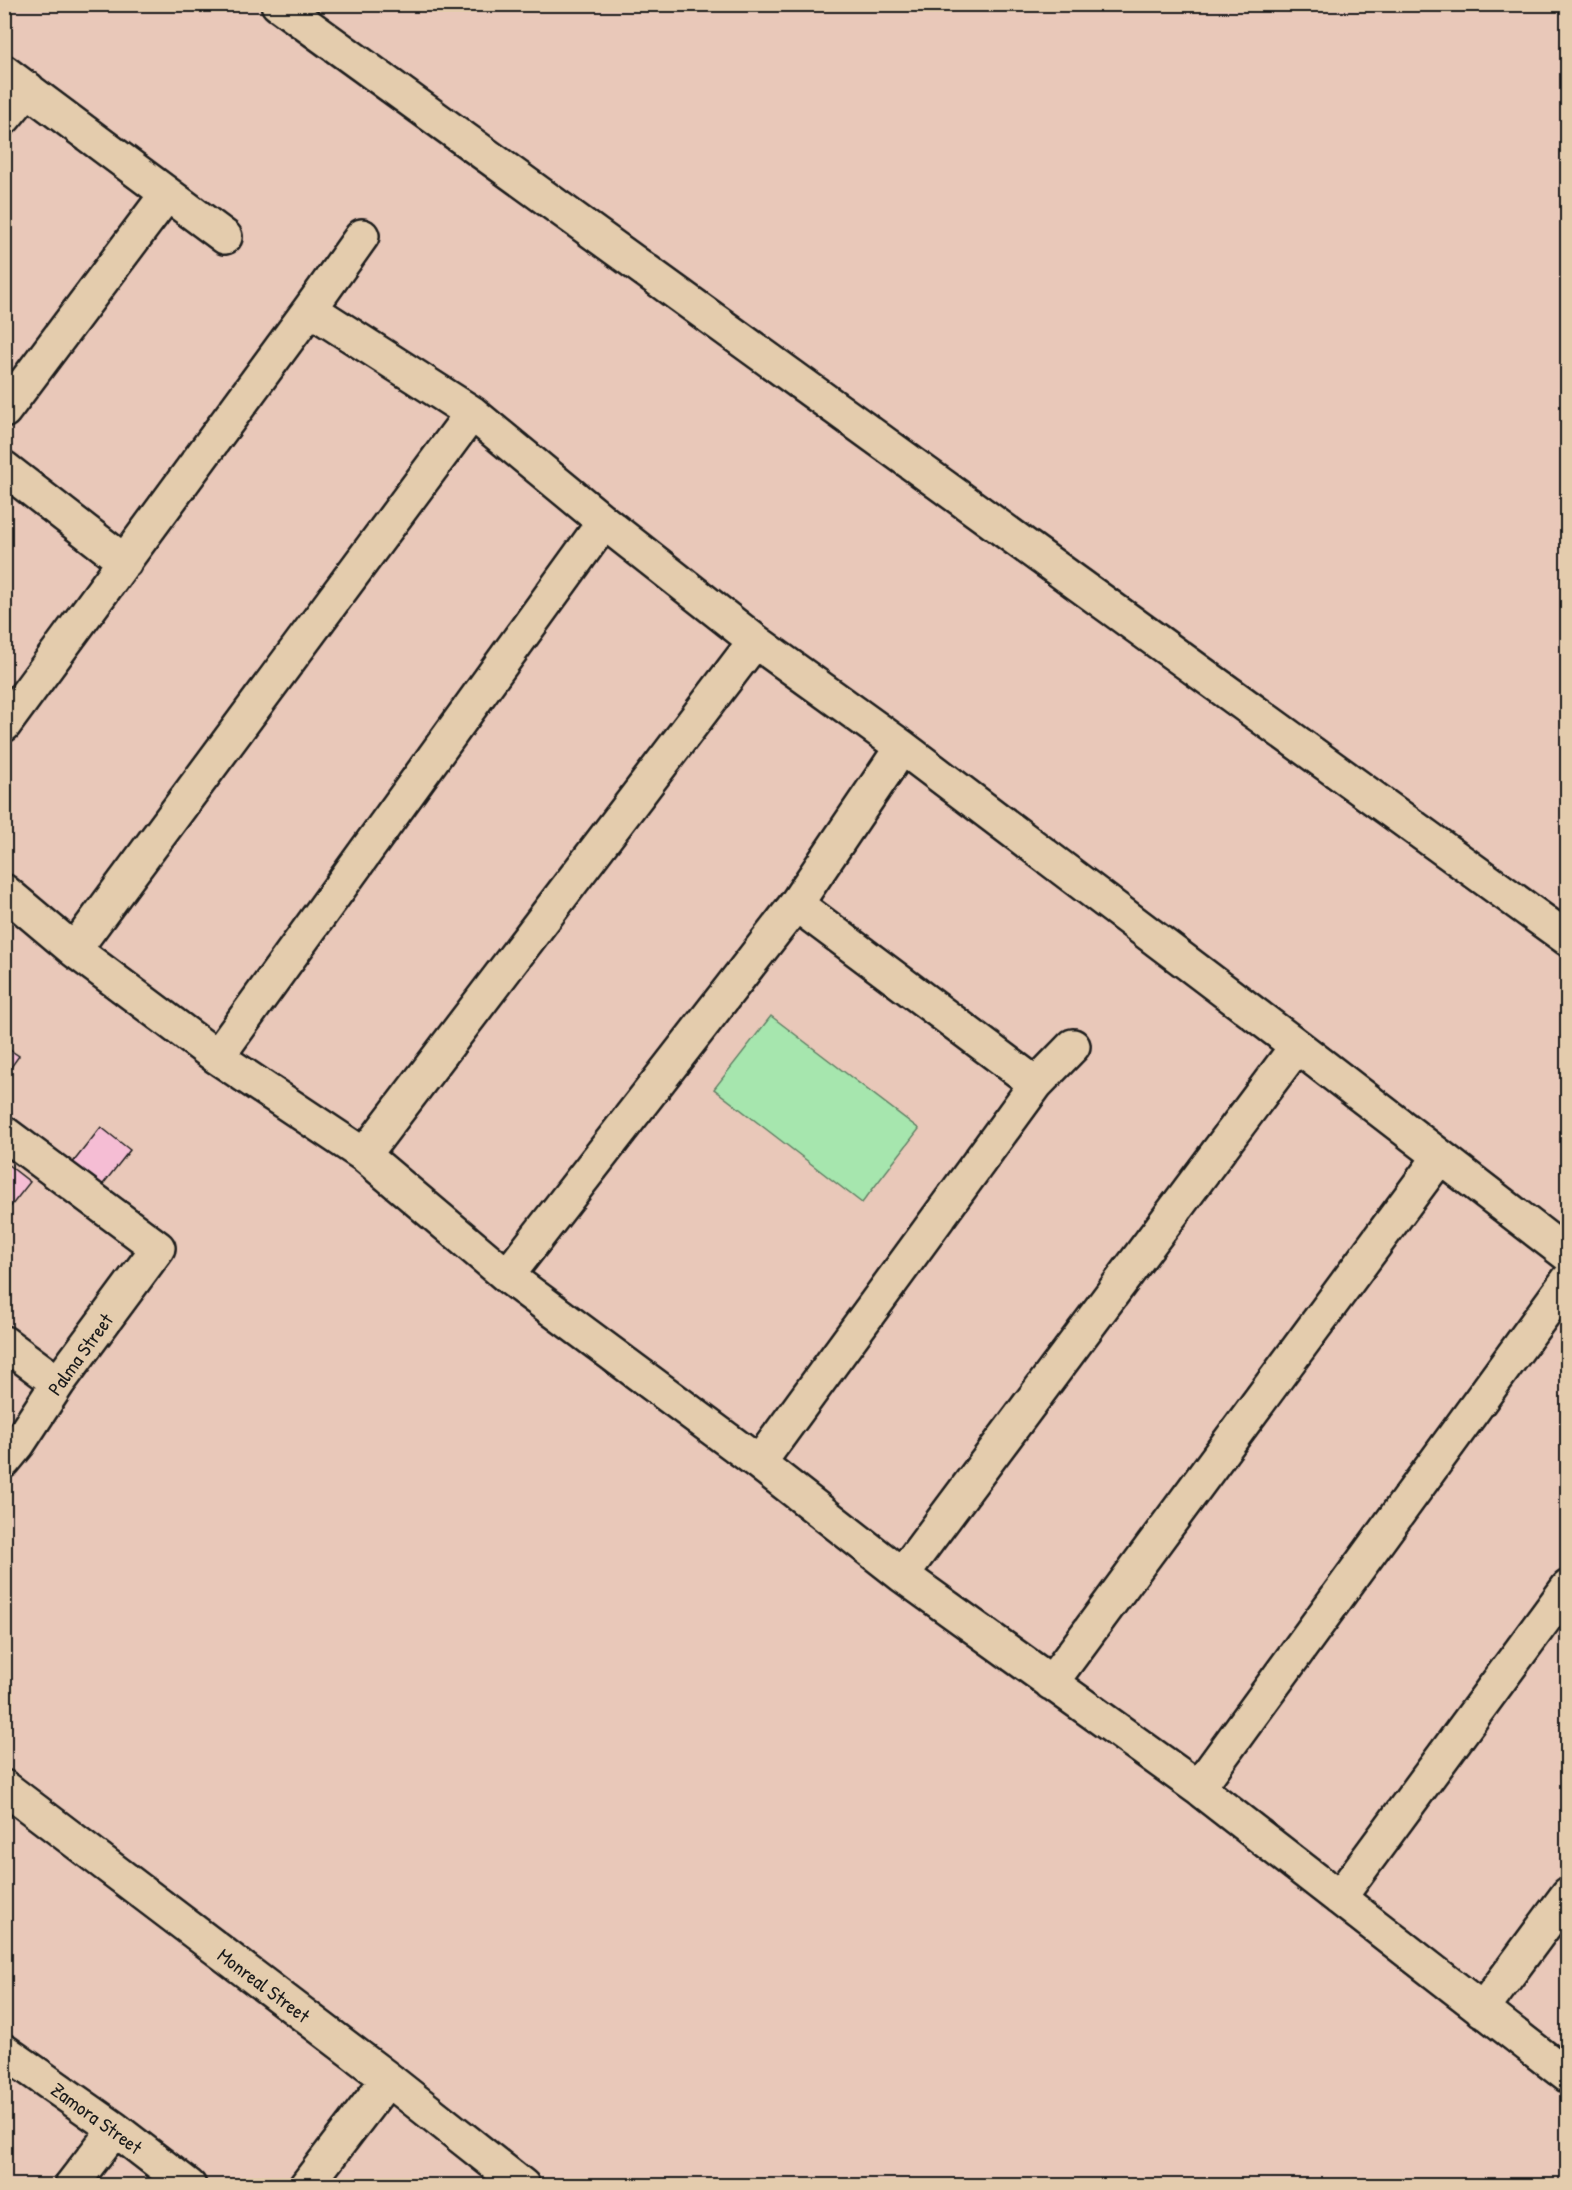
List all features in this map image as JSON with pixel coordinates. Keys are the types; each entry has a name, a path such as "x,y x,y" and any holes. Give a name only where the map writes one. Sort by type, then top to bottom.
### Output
{"street":[{"path":"278,4 1568,939"},
{"path":"4,118 16,81 225,237"},
{"path":"4,411 167,194"},
{"path":"4,725 362,236"},
{"path":"310,309 472,412 604,522 755,641 902,747 1297,1046 1439,1158 1568,1255"},
{"path":"74,950 472,412"},
{"path":"4,468 125,562"},
{"path":"217,1057 604,522"},
{"path":"364,1155 755,641"},
{"path":"507,1276 796,904 902,747"},
{"path":"4,891 74,950 217,1057 364,1155 507,1276 759,1462 902,1575 1198,1788 1568,2076"},
{"path":"796,904 1036,1084"},
{"path":"759,1462 1036,1084 1073,1046"},
{"path":"902,1575 1297,1046"},
{"name":"Palma Street","path":"4,1133 158,1248 58,1383 18,1444 4,1461"},
{"path":"1051,1683 1439,1158"},
{"path":"1198,1788 1568,1280"},
{"path":"4,1342 58,1383"},
{"path":"1339,1898 1568,1587"},
{"name":"Monreal Street","path":"4,1787 388,2079 523,2186"},
{"path":"1482,2010 1568,1894"},
{"name":"Zamora Street","path":"4,2051 115,2129 189,2186"},
{"path":"306,2186 388,2079"},
{"path":"72,2186 115,2129"}],"green space":[{"path":"771,1016 919,1129 862,1203 714,1089"}],"building":[{"path":"4,1046 19,1056 4,1077"},
{"path":"101,1127 130,1150 100,1188 71,1165"},
{"path":"7,1164 30,1182 4,1215 4,1167"}]}
